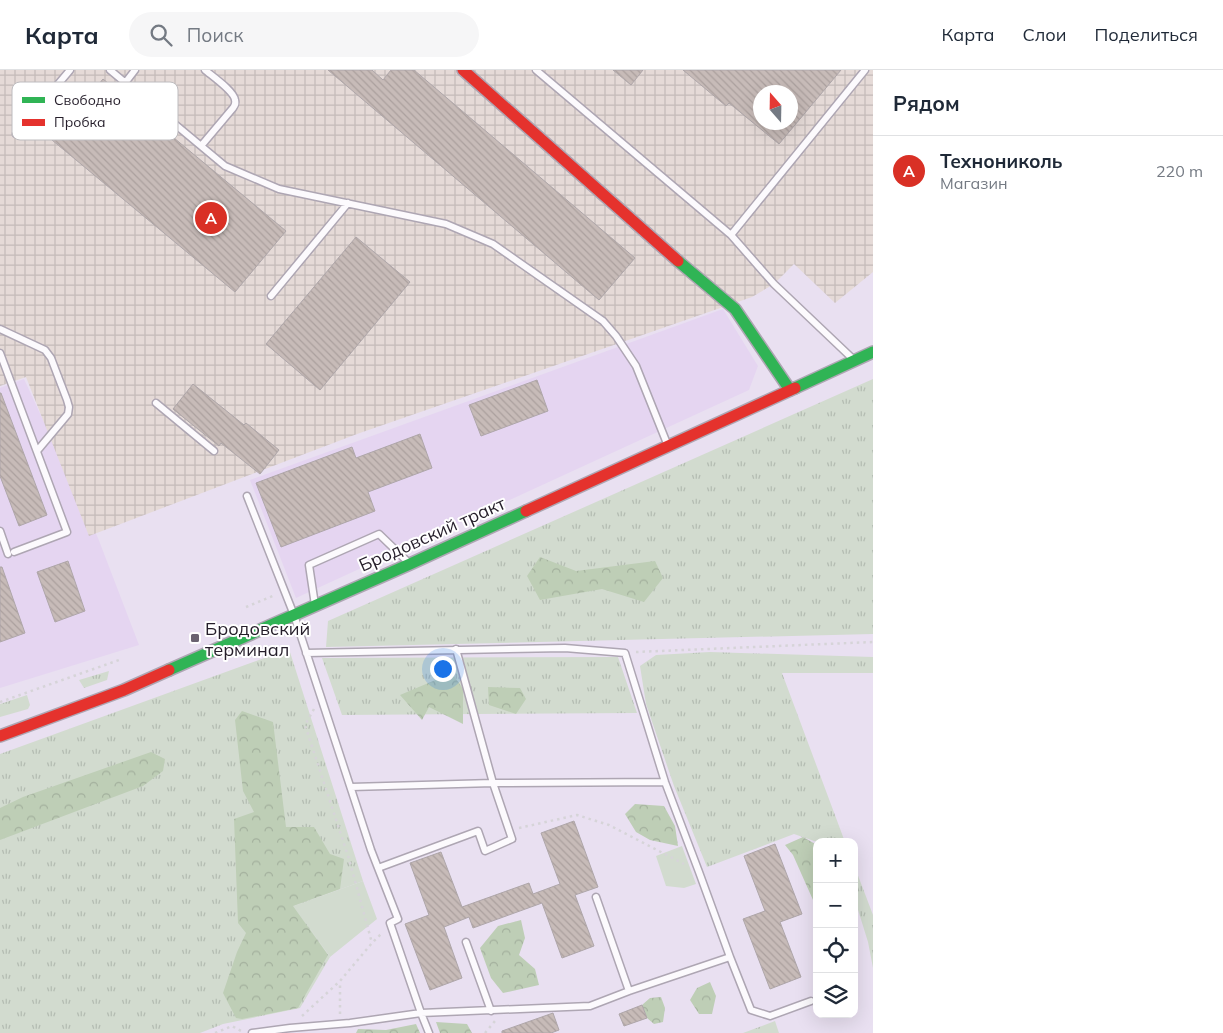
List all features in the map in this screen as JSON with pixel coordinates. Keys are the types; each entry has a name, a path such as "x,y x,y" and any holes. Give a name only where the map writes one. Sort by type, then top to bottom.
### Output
{"street":[{"path":"463,70 670,255 735,309 790,390"},
{"name":"Бродовский тракт","path":"0,736 124,690 315,606 668,447 873,352"}],"lane":[{"path":"60,82 70,70"},
{"path":"110,70 124,82"},
{"path":"126,82 135,70"},
{"path":"201,146 236,102 231,92 204,70"},
{"path":"536,70 731,235 774,284 855,361"},
{"path":"731,235 865,70"},
{"path":"178,127 225,166 279,189 446,224 493,244 603,321 616,336 636,366 668,447"},
{"path":"271,296 348,203"},
{"path":"0,329 45,350 51,358 67,400 68,414 37,452"},
{"path":"0,353 67,532 11,553 0,531"},
{"path":"0,378 8,375"},
{"path":"156,404 214,451"},
{"path":"247,496 294,615 371,850 398,919 390,923 429,1033"},
{"path":"315,606 308,565 378,534 410,564"},
{"path":"306,653 565,648 625,653 665,782 751,1010 770,1016 811,1001"},
{"path":"378,868 478,831 485,851 512,840 493,783 456,650"},
{"path":"351,787 493,783 665,782"},
{"path":"596,897 630,991"},
{"path":"466,942 491,1011"},
{"path":"252,1033 421,1013 590,1006 730,958"}],"path":[{"path":"625,653 873,642"},
{"path":"0,702 119,660"},
{"path":"320,696 305,725 349,859 372,943"},
{"path":"508,830 577,815 609,825 700,872"},
{"path":"290,1028 340,981 390,923"},
{"path":"339,1024 340,981"},
{"path":"214,1033 232,1026 244,1033"}],"shaded area":[{"path":"0,70 873,70 873,272 835,303 794,264 774,284 752,297 357,434 89,536 26,377 0,386"},
{"path":"723,309 758,366 749,390 296,598 250,480"},
{"path":"24,379 98,538 139,645 0,688 0,388"}],"green space":[{"path":"873,379 873,634 326,647 328,621"},
{"path":"540,557 576,571 655,561 663,578 644,602 602,589 540,600 527,576"},
{"path":"289,649 363,881 295,906 330,957 300,1008 223,1024 200,1033 0,1033 0,754"},
{"path":"710,652 873,657 873,673 782,673 844,838 813,838 813,841 794,834 707,867 674,786 646,704 640,666 656,655"},
{"path":"618,657 637,713 342,715 322,658"},
{"path":"109,671 107,680 84,688 79,680"},
{"path":"452,673 463,689 463,724 429,707 422,720 400,695"},
{"path":"488,687 520,688 526,699 516,714 489,705"},
{"path":"27,695 30,705 28,709 0,717 0,704"},
{"path":"242,711 273,722 286,827 314,827 330,854 344,859 340,889 293,906 328,955 298,1008 242,1019 236,1018 223,993 237,952 246,933 238,923 234,819 254,812 243,791 235,720"},
{"path":"151,752 165,759 163,771 143,786 0,840 0,808 23,797"},
{"path":"635,804 664,806 675,826 678,846 650,840 636,832 625,814"},
{"path":"803,837 813,843 813,900 793,855 785,845"},
{"path":"682,846 696,884 684,888 666,886 656,856"},
{"path":"858,876 873,915 873,968 868,942 858,910"},
{"path":"363,881 377,919 330,957 294,906"},
{"path":"521,920 525,938 519,955 535,969 539,985 503,993 491,978 480,948 498,926"},
{"path":"710,982 716,996 712,1014 699,1014 690,1000 697,988"},
{"path":"661,997 665,1008 663,1022 654,1024 647,1018 642,1005 650,998"},
{"path":"775,1021 779,1033 743,1033"},
{"path":"436,1022 467,1024 472,1033 440,1033"},
{"path":"416,1024 420,1033 356,1033 358,1029 386,1030"}],"building":[{"path":"328,70 372,70 383,80 391,70 414,70 635,258 599,300"},
{"path":"613,70 643,70 631,85"},
{"path":"683,70 841,70 798,121 798,85 753,85 753,123 729,103 726,106"},
{"path":"762,130 791,130 779,144"},
{"path":"52,140 176,140 286,231 235,292"},
{"path":"356,237 410,282 320,390 266,344"},
{"path":"537,380 548,411 481,436 469,405"},
{"path":"193,384 279,450 260,474 221,443 219,446 173,409"},
{"path":"0,393 47,515 19,526 0,476"},
{"path":"420,434 432,468 368,492 375,511 281,547 256,483 352,447 356,458"},
{"path":"68,561 85,611 55,622 37,572"},
{"path":"0,567 2,567 25,633 0,642"},
{"path":"574,821 598,887 575,895 594,946 562,958 542,903 473,928 469,917 444,927 462,978 430,990 405,924 429,915 410,863 441,852 462,907 529,883 533,894 560,884 541,833"},
{"path":"775,844 802,914 780,922 801,977 770,989 743,919 765,911 744,856"},
{"path":"642,1005 647,1018 624,1026 619,1014"},
{"path":"553,1013 559,1030 551,1033 502,1033 502,1031"}],"traffic: fast":[{"path":"678,261 735,309 790,390"},
{"path":"795,388 873,352"},
{"path":"169,670 526,511"}],"traffic: jam":[{"path":"463,70 678,261"},
{"path":"526,511 795,388"},
{"path":"0,736 124,690 169,670"}],"place":[{"name":"Технониколь","path":"211,218"},
{"name":"Бродовский терминал","path":"195,638"}]}
